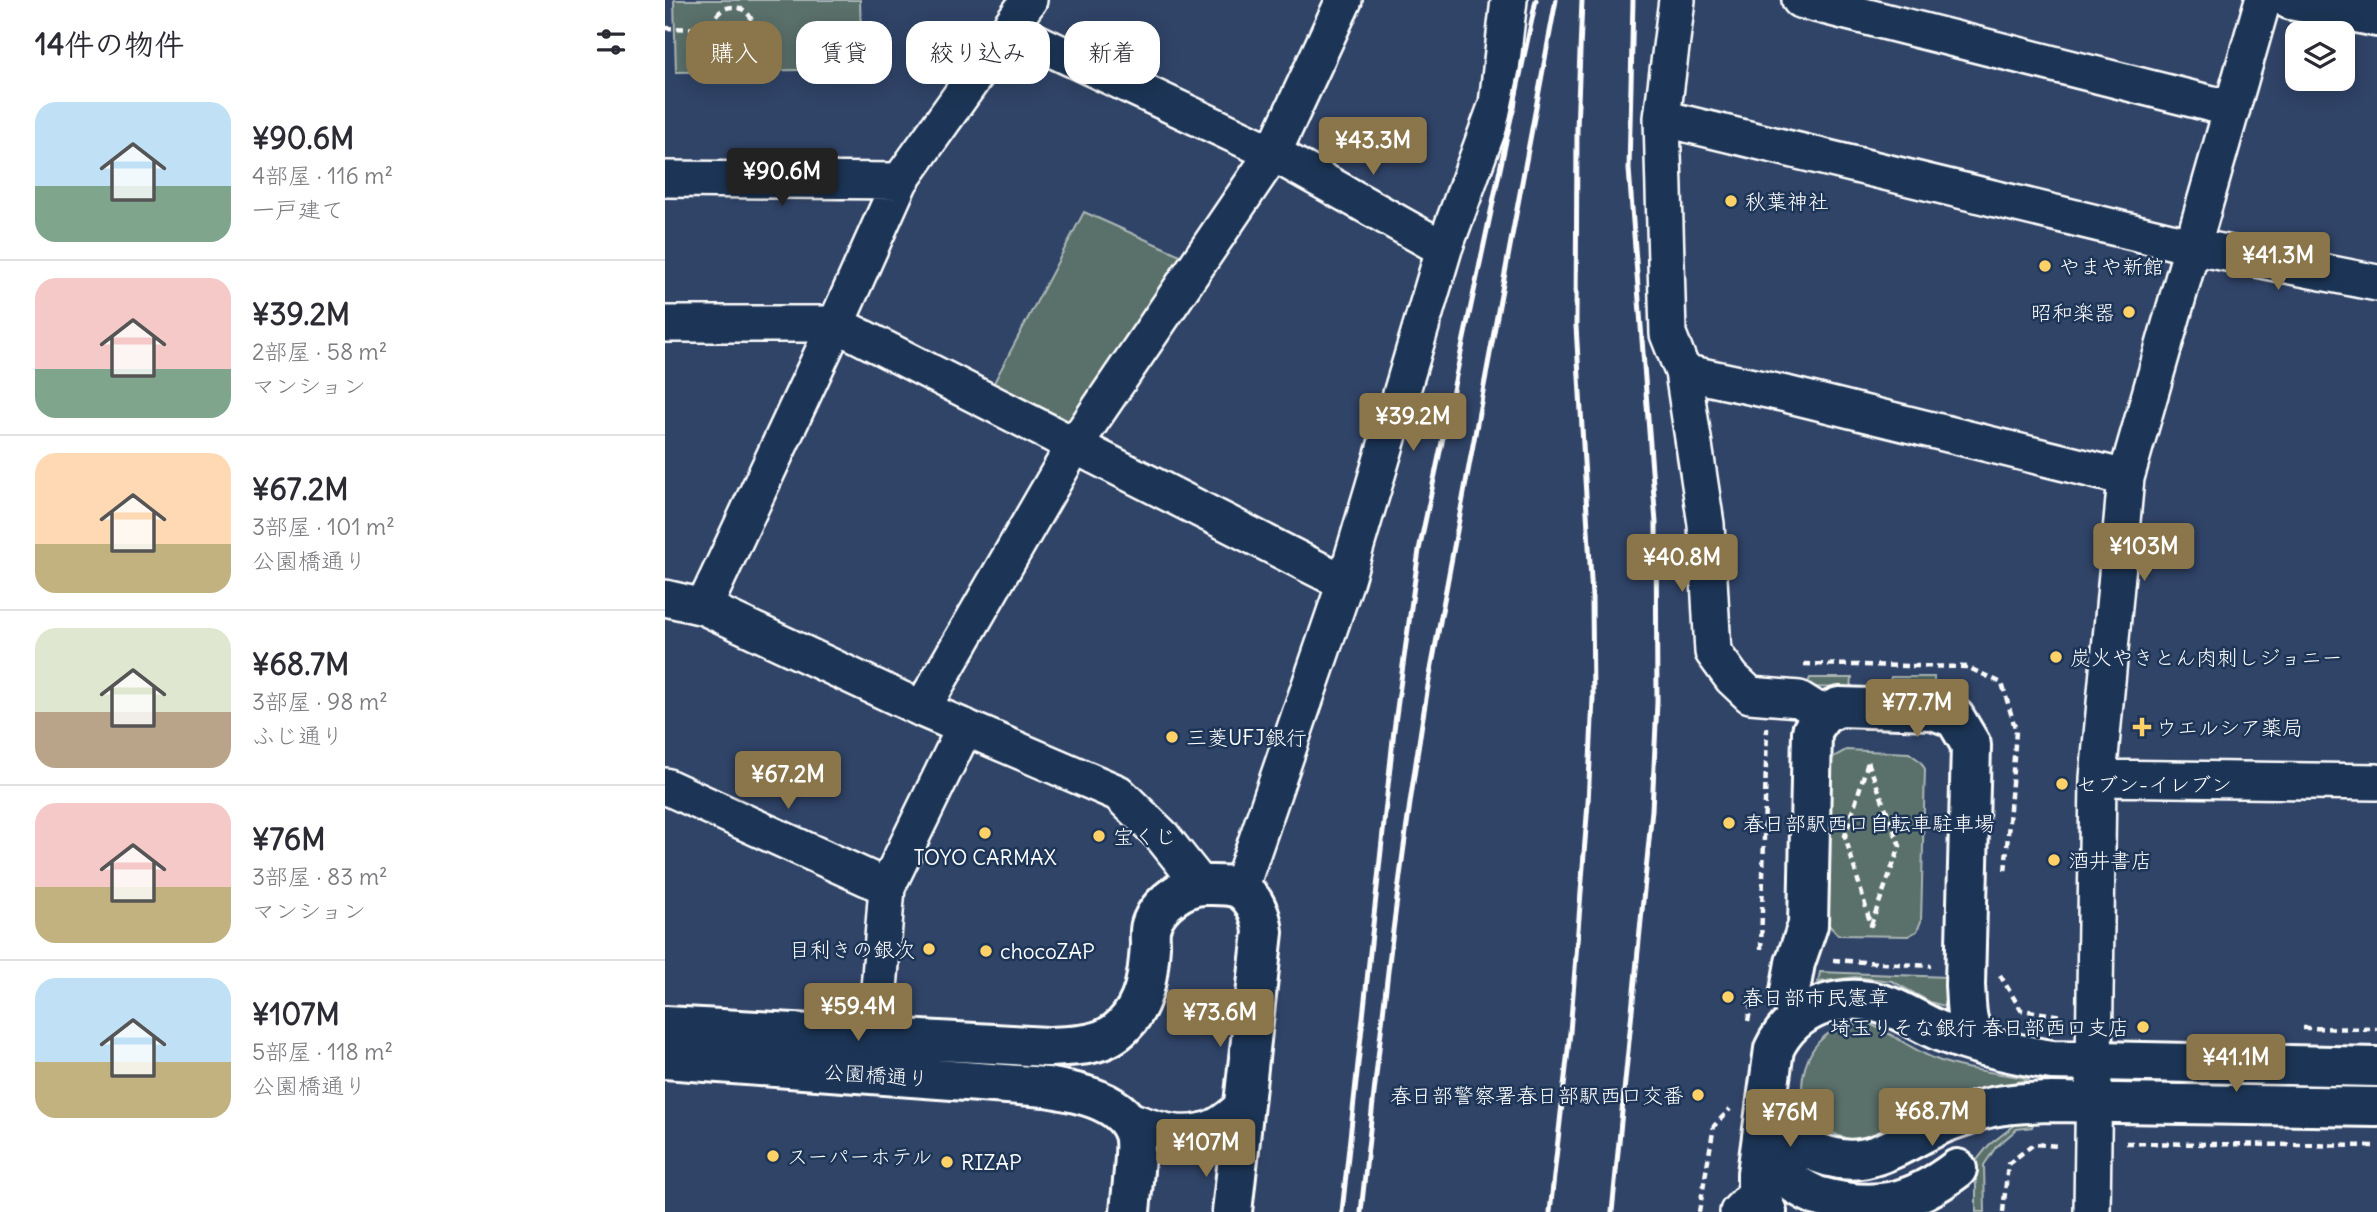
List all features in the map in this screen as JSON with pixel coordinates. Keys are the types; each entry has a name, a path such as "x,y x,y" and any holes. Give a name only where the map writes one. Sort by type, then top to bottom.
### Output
{"street":[{"path":"1015,21 1029,0"},
{"path":"922,709 1074,446 1273,153 1344,0"},
{"path":"1240,889 1345,583 1444,249 1497,104 1509,0"},
{"path":"1677,0 1662,118 1668,334 1683,372 1706,524 1713,652 1732,678 1750,695 1799,699 1823,714"},
{"path":"1800,0 2232,109"},
{"path":"2092,1212 2098,778 2126,478 2263,0"},
{"path":"2291,0 2377,17"},
{"path":"1050,48 1273,153 1444,249"},
{"path":"704,607 900,181 970,84"},
{"path":"1662,118 2191,246 2377,283"},
{"path":"665,179 900,181"},
{"path":"665,324 836,324 1345,583"},
{"path":"1683,372 1786,394 2126,478"},
{"path":"665,598 704,607 922,709 1118,793 1161,836 1201,885 1240,889 1254,901 1261,917 1263,932 1232,1212"},
{"path":"1797,1017 1790,991 1794,963 1808,925 1812,731 1823,714 1839,707 1934,710 1955,718 1971,745 1965,985 1971,1032 1983,1046"},
{"path":"878,1036 887,887 965,727"},
{"path":"2098,778 2377,782"},
{"path":"665,786 887,887"},
{"name":"公園橋通り","path":"665,1026 1047,1047 1076,1046 1101,1041 1122,1027 1137,1008 1147,981 1151,925 1161,907 1181,891 1201,885"},
{"path":"1957,1169 1919,1196 1890,1206 1861,1209 1833,1203 1806,1191 1786,1177 1762,1138 1750,1095 1781,1035 1797,1017 1821,1004 1858,1000 1888,1006 1941,1032 1983,1046 2052,1060 2377,1067"},
{"name":"公園橋通り","path":"665,1059 1046,1087 1080,1093 1105,1104 1127,1119"},
{"path":"1750,1095 1775,1118 1791,1140 1833,1160 1857,1160 1883,1154 1942,1124 1982,1110 2008,1105 2052,1102 2377,1107"},
{"path":"1127,1119 1164,1133 1187,1133 1218,1126 1244,1106"},
{"path":"1951,1212 1957,1169 1966,1134 1982,1110"},
{"path":"1127,1119 1135,1137 1130,1212"},
{"path":"1754,1205 1762,1138"}],"path":[{"path":"734,7 747,12 754,24 751,37 742,46 736,47 729,47 718,41 713,29 721,10 734,7"},
{"path":"665,28 686,28"},
{"path":"1761,958 1767,720"},
{"path":"1868,762 1901,846 1871,925 1845,836 1868,762"},
{"path":"1833,960 1942,967"},
{"path":"1745,1033 1756,983"},
{"path":"1699,1212 1714,1126 1730,1109 1750,1095"},
{"path":"2122,1143 2377,1146"},
{"path":"2003,1212 2007,1164 2034,1144 2064,1146"}],"green space":[{"path":"674,0 860,0 861,21 796,21 796,70 782,70 782,21 686,21 686,72 676,72"},
{"path":"1084,212 1189,259 1072,439 989,392"},
{"path":"1891,677 1934,677 1934,687 1888,686"},
{"path":"1810,678 1852,678 1851,688 1806,687"},
{"path":"1846,750 1909,753 1920,761 1925,769 1921,921 1917,931 1908,936 1838,935 1826,922 1831,761"},
{"path":"1820,972 1947,977 1948,1007 1930,1002 1892,981 1855,977 1818,982"},
{"path":"1865,1022 1924,1054 1945,1062 1969,1069 2030,1079 1937,1104 1869,1139 1844,1138 1828,1129 1808,1109 1803,1095 1803,1077 1813,1049 1825,1036 1839,1028"},
{"path":"2139,1079 2377,1083 2377,1092 2138,1089"},
{"path":"2034,1121 2032,1127 2017,1129 1996,1147 1984,1165 1985,1212 1976,1212 1976,1161 1989,1145 2015,1125"}],"railway":[{"path":"1342,1212 1394,730 1419,550 1536,0"},
{"path":"1361,1212 1399,883 1428,686 1556,0"},
{"path":"1550,1212 1570,1032 1588,803 1593,698 1592,597 1576,326 1577,129 1582,0"},
{"path":"1612,1212 1652,810 1657,702 1656,523 1629,169 1633,0"}],"place":[{"name":"秋葉神社","path":"1731,201"},
{"name":"やまや新館","path":"2045,266"},
{"name":"昭和楽器","path":"2129,312"},
{"name":"炭火やきとん肉刺しジョニー","path":"2056,657"},
{"name":"ウエルシア薬局","path":"2142,727"},
{"name":"三菱UFJ銀行","path":"1172,737"},
{"name":"セブン-イレブン","path":"2062,784"},
{"name":"春日部駅西口自転車駐車場","path":"1729,823"},
{"name":"TOYO CARMAX","path":"985,833"},
{"name":"宝くじ","path":"1099,836"},
{"name":"酒井書店","path":"2054,860"},
{"name":"目利きの銀次","path":"929,949"},
{"name":"chocoZAP","path":"986,951"},
{"name":"春日部市民憲章","path":"1728,997"},
{"name":"埼玉りそな銀行 春日部西口支店","path":"2143,1027"},
{"name":"春日部警察署春日部駅西口交番","path":"1698,1095"},
{"name":"スーパーホテル","path":"773,1156"},
{"name":"RIZAP","path":"947,1162"}]}
